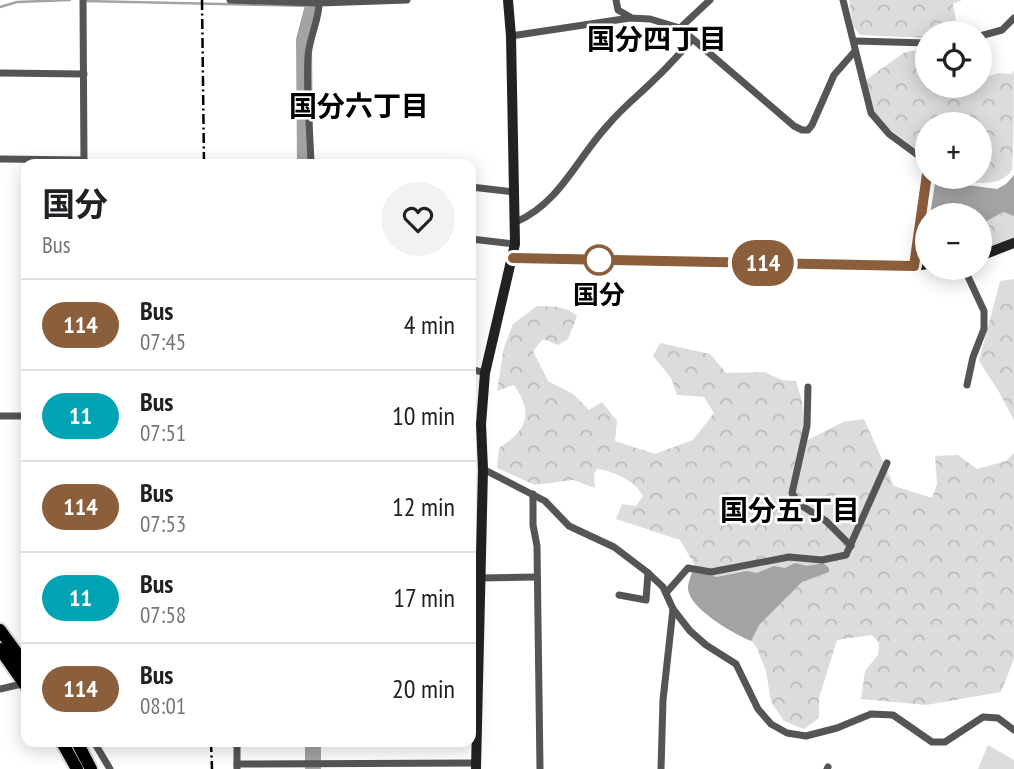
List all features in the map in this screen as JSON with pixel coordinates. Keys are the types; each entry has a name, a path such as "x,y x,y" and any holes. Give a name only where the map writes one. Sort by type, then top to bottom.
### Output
{"highway":[{"path":"0,630 21,659"},
{"path":"0,649 21,677"},
{"path":"65,747 77,769"},
{"path":"80,747 92,769"}],"main road":[{"path":"476,654 481,578 483,470 476,423 515,244 508,0"},
{"path":"992,251 1014,243"},
{"path":"513,258 914,266"},
{"path":"476,747 476,766"}],"street":[{"path":"83,0 84,159"},
{"path":"230,0 319,3 407,0"},
{"path":"616,0 618,10 630,18"},
{"path":"680,28 710,0"},
{"path":"843,0 872,113 888,134 915,153"},
{"path":"311,159 308,57 310,35 319,3"},
{"path":"511,36 630,18 650,19 680,28 794,127 802,130 808,130 812,125 834,75 855,51"},
{"path":"992,33 1002,30 1014,18"},
{"path":"516,222 531,216 550,200 606,126 692,40"},
{"path":"855,41 915,43"},
{"path":"0,73 84,74"},
{"path":"1,159 21,160"},
{"path":"476,188 515,192"},
{"path":"914,266 925,189"},
{"path":"476,240 515,244"},
{"path":"967,385 973,357 984,329 984,311 970,280"},
{"path":"476,370 485,373"},
{"path":"808,387 807,426 792,493 799,504 826,521 850,546"},
{"path":"0,416 21,416"},
{"path":"666,593 688,568 711,572 789,557 822,560 846,555 887,464"},
{"path":"483,470 545,501 569,526 614,547 648,573 663,587 673,609 690,631 736,664 758,709 771,724 787,733 806,736 837,728 871,714 893,715 932,742 945,743 983,717 998,719 1014,730"},
{"path":"533,494 533,525 537,546 540,769"},
{"path":"619,595 646,600 648,573"},
{"path":"481,578 537,577"},
{"path":"661,769 663,700 673,609"},
{"path":"0,689 21,685"},
{"path":"97,747 110,769"},
{"path":"237,747 237,766 476,766"}],"green space":[{"path":"849,0 962,0 953,4 956,21 915,21 915,37 860,35 853,26"},
{"path":"915,51 915,98 992,98 992,75 1012,74 1014,70 1012,170 1007,176 992,182 992,112 915,112 915,149 874,113 869,100 867,79 905,52"},
{"path":"1003,212 1014,216 1014,240 992,247 992,218"},
{"path":"1014,279 1014,420 979,361 1000,281"},
{"path":"537,306 564,308 577,316 568,339 558,345 543,339 533,351 548,381 573,394 589,410 602,402 617,421 615,441 655,454 693,440 714,413 704,397 677,395 671,378 653,356 660,343 710,354 726,373 764,372 782,380 796,381 802,401 806,441 843,422 864,419 894,486 932,498 937,484 935,456 958,455 977,469 1006,461 1014,453 1014,659 1001,692 926,705 861,699 865,671 878,655 879,643 872,635 837,640 819,698 819,718 804,729 784,721 771,702 766,671 757,648 694,564 680,540 616,519 622,504 636,506 643,496 635,486 617,474 597,469 594,474 595,488 573,480 535,485 497,468 499,448 516,435 524,421 525,413 514,385 497,391 504,347 513,324"},
{"path":"988,745 1014,760 1014,769 978,769"}],"shaded area":[{"path":"1014,175 1014,216 1003,212 992,218 992,203 932,203 934,189 997,189"},
{"path":"795,563 807,566 823,563 829,568 829,572 802,582 759,625 751,641 703,612 690,596 688,586 692,572 717,577 747,571 757,573 774,566 785,568"}],"waterway":[{"path":"0,7 17,2 70,0"},
{"path":"305,159 304,40 313,6 312,0"},
{"path":"84,1 313,6"},
{"path":"313,747 313,769"}],"railway":[{"path":"202,0 204,159"},
{"path":"211,747 212,769"}],"bus line":[{"name":"114","path":"513,258 914,266 925,189"}],"place":[{"name":"国分","path":"599,260"}],"district":[{"name":"国分四丁目","path":"657,38"},
{"name":"国分六丁目","path":"359,105"},
{"name":"国分五丁目","path":"790,509"}]}
